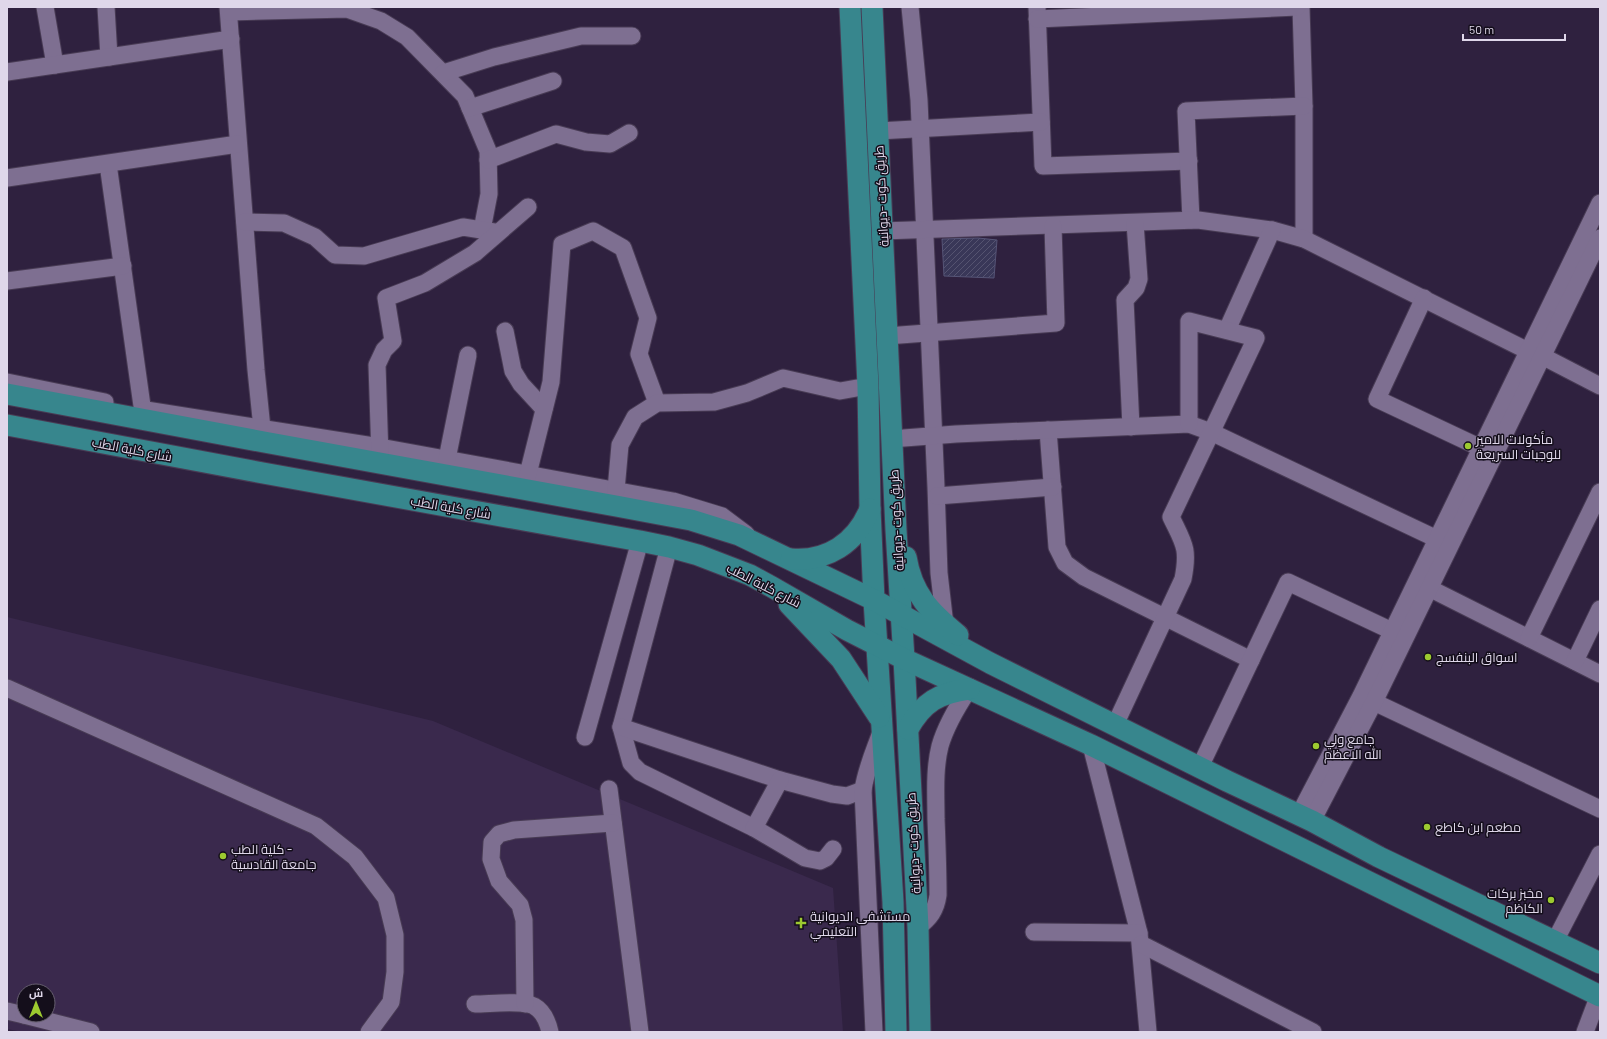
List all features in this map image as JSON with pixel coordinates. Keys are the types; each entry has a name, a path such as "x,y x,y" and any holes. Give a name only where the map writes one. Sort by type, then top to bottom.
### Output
{"main road":[{"name":"طريق كوت -ديوانية","path":"850,7 868,386 870,509 876,644 893,902 896,1032"},
{"name":"طريق كوت -ديوانية","path":"872,7 891,439 902,615 918,927 920,1032"},
{"path":"7,394 143,415 380,455 470,480 691,520 740,535 874,600 990,663 1226,781 1305,818 1379,857 1600,963"},
{"name":"شارع كلية الطب","path":"7,425 466,510 640,540 669,547 725,565 772,586 904,659 1091,745 1599,996"},
{"path":"466,510 470,480"},
{"path":"790,559 802,560 818,557 834,551 844,545 860,529 870,509"},
{"path":"896,530 904,547 910,574 920,597 928,609 990,663"},
{"path":"772,586 842,659 881,726"},
{"path":"908,729 926,704 939,696 954,691 970,689"},
{"path":"1214,805 1226,781"},
{"path":"1367,881 1379,857"}],"street":[{"path":"45,7 55,65"},
{"path":"106,7 109,57"},
{"path":"910,7 919,100 937,496 939,573 941,601 945,625"},
{"path":"1189,161 1043,166 1037,13 1297,7"},
{"path":"1301,7 1304,106 1304,239"},
{"path":"263,436 228,10 348,8 382,21 407,37 466,96 488,151 490,232"},
{"path":"443,73 494,57 581,36 632,36"},
{"path":"7,72 231,39"},
{"path":"470,108 553,81"},
{"path":"1191,220 1186,111 1304,106"},
{"path":"878,131 1041,122"},
{"path":"488,160 556,134 586,142 610,144 629,133"},
{"path":"7,178 238,144"},
{"path":"7,382 143,415 108,164"},
{"path":"1305,818 1374,702 1430,588 1600,203"},
{"path":"528,207 490,232 475,253 424,283 386,298 393,341 384,350 377,365 380,455 447,459 674,501 722,516 764,547"},
{"path":"882,231 1191,220 1272,230 1304,239 1600,386"},
{"path":"245,222 284,223 315,237 335,255 364,256 463,227 490,232"},
{"path":"1130,426 1125,300 1136,288 1139,279 1135,223"},
{"path":"887,336 1056,323 1053,226"},
{"path":"1228,330 1272,230"},
{"path":"528,474 551,382 562,244 593,231 623,248 648,318 639,354 657,403"},
{"path":"1305,818 1361,696 1481,448 1535,353 1595,261 1600,238"},
{"path":"7,281 123,266"},
{"path":"1424,298 1377,399 1481,448"},
{"path":"1115,725 1183,579 1186,561 1185,546 1171,517 1256,338 1189,321 1189,424"},
{"path":"505,331 513,371 521,384 544,409"},
{"path":"447,459 468,355"},
{"path":"616,490 620,445 635,417 657,403 714,402 747,393 783,378 840,391 868,386"},
{"path":"891,439 1189,424 1211,432 1437,539"},
{"path":"1048,430 1057,547 1065,563 1084,577 1251,660"},
{"path":"937,496 1053,487"},
{"path":"1529,638 1600,492"},
{"path":"585,738 640,540"},
{"path":"669,547 621,728 631,763 640,772 754,828 805,858 820,860 826,858 833,849"},
{"path":"1200,767 1288,582 1392,631"},
{"path":"1430,588 1600,674"},
{"path":"1575,661 1600,609"},
{"path":"7,688 316,826 355,857 386,898 395,935 395,972 391,1002 368,1032"},
{"path":"918,927 927,920 937,906 936,767 940,746 947,726 970,689"},
{"path":"1374,702 1600,809"},
{"path":"874,1032 863,790 865,775 881,726"},
{"path":"621,728 780,780 832,794 847,796 863,790"},
{"path":"1091,745 1140,938 1148,1032"},
{"path":"754,828 780,780"},
{"path":"609,789 640,1032"},
{"path":"525,1004 524,920 520,905 499,881 491,859 492,842 499,834 514,830 613,823"},
{"path":"1555,941 1600,854"},
{"path":"1034,932 1140,938 1313,1032"},
{"path":"1585,1032 1599,996"},
{"path":"475,1004 525,1004 535,1006 543,1014 550,1032"},
{"path":"56,1023 91,1032"}],"shaded area":[{"name":"كلية الطب - جامعة القادسية","path":"7,617 433,721 833,888 843,1032 22,1032 7,1029"}],"building":[{"path":"978,238 997,240 994,278 944,276 942,239"}],"place":[{"name":"مأكولات الامير للوجبات السريعة","path":"1468,446"},
{"name":"اسواق البنفسج","path":"1428,657"},
{"name":"جامع ولي الله الاعظم","path":"1316,746"},
{"name":"مطعم ابن كاطع","path":"1427,827"},
{"name":"كلية الطب - جامعة القادسية","path":"223,856"},
{"name":"مخبز بركات الكاظم","path":"1551,900"},
{"name":"مستشفى الديوانية التعليمي","path":"801,923"}]}
